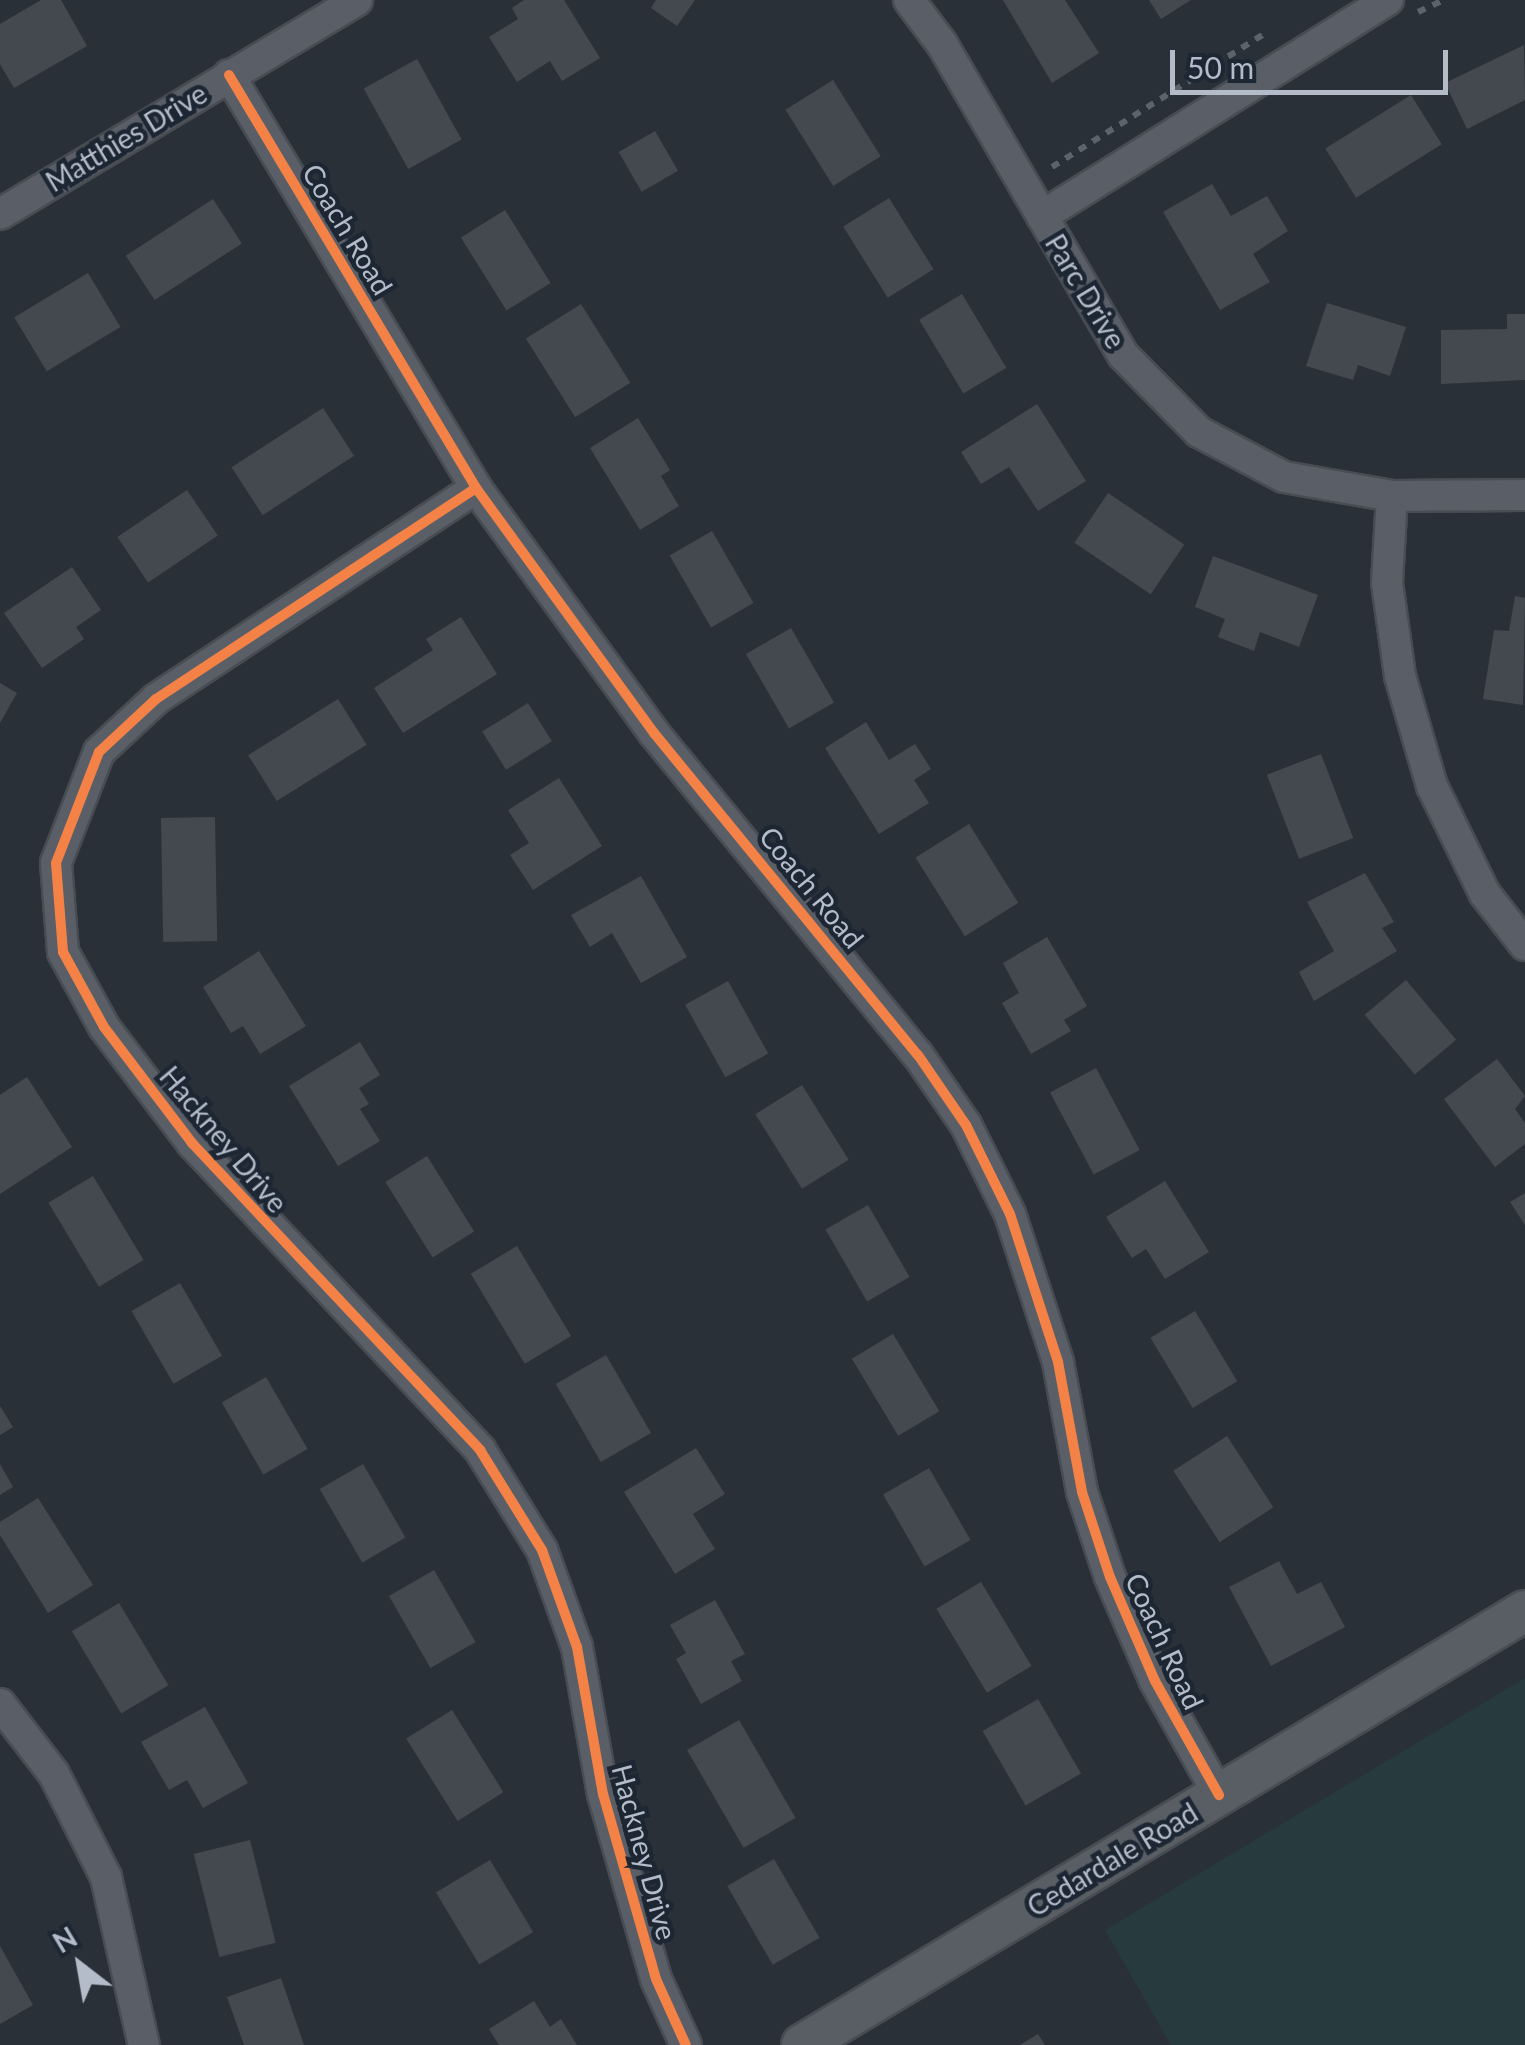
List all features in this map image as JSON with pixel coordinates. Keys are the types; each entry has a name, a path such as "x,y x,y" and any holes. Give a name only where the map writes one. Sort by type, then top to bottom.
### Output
{"street":[{"name":"Matthies Drive","path":"0,214 356,0"},
{"name":"Parc Drive","path":"909,0 942,44 1123,354 1199,432 1284,477 1392,496 1525,495"},
{"path":"1042,216 1388,0"},
{"name":"Coach Road","path":"229,75 476,488 654,734 918,1054 966,1125 1010,1214 1058,1362 1082,1492 1110,1577 1155,1681 1220,1795"},
{"name":"Hackney Drive","path":"476,488 156,699 99,752 56,863 63,952 104,1026 192,1143 480,1450 542,1550 578,1647 604,1794 656,1980 686,2045"},
{"path":"1392,496 1388,582 1398,657 1432,786 1485,894 1525,945"},
{"name":"Cedardale Road","path":"802,2045 1525,1611"},
{"path":"0,1704 54,1774 106,1878 144,2045"}],"green space":[{"path":"1525,1678 1525,2045 1171,2045 1105,1930"}],"building":[{"path":"41,0 61,0 87,46 14,88 0,64 0,24"},
{"path":"524,0 564,0 600,58 562,81 550,61 517,82 489,37 518,19 512,8"},
{"path":"656,0 695,0 677,26 651,8"},
{"path":"1003,0 1065,0 1099,53 1052,83"},
{"path":"1149,0 1191,0 1161,19"},
{"path":"1524,45 1525,100 1467,129 1445,83"},
{"path":"417,59 462,139 408,169 364,89"},
{"path":"833,80 881,156 833,186 786,110"},
{"path":"1411,95 1442,144 1356,198 1325,149"},
{"path":"655,131 678,171 642,192 619,152"},
{"path":"1212,184 1231,216 1267,196 1288,231 1253,254 1270,282 1220,310 1163,212"},
{"path":"889,198 934,269 888,298 843,227"},
{"path":"213,199 242,243 155,300 126,256"},
{"path":"505,210 551,283 506,310 461,238"},
{"path":"88,273 120,327 47,371 14,317"},
{"path":"962,294 1006,368 963,393 919,320"},
{"path":"1327,303 1406,327 1390,376 1358,365 1353,380 1306,366"},
{"path":"581,304 630,383 575,417 526,338"},
{"path":"1507,314 1525,314 1525,380 1441,384 1441,330 1507,329"},
{"path":"1037,404 1086,481 1038,511 1009,467 981,484 961,452"},
{"path":"323,408 354,456 263,515 232,467"},
{"path":"638,418 670,470 661,476 679,506 640,530 590,448"},
{"path":"187,490 218,536 148,583 117,537"},
{"path":"1108,493 1184,544 1151,594 1074,543"},
{"path":"712,531 754,603 711,627 670,556"},
{"path":"1213,556 1318,595 1299,647 1260,632 1254,651 1218,637 1225,619 1195,607"},
{"path":"72,567 101,610 76,627 84,639 42,668 4,613"},
{"path":"1515,596 1525,598 1523,705 1483,699 1494,630 1509,631"},
{"path":"461,617 497,674 403,733 374,688 433,650 426,639"},
{"path":"791,628 834,702 789,728 746,654"},
{"path":"0,683 17,693 0,723"},
{"path":"338,699 367,745 277,801 248,755"},
{"path":"528,703 552,741 506,770 482,732"},
{"path":"866,722 889,760 915,744 931,769 914,780 929,803 879,834 825,748"},
{"path":"1321,754 1353,838 1299,859 1267,775"},
{"path":"559,778 602,846 533,890 510,855 529,843 508,810"},
{"path":"215,817 217,941 163,942 161,818"},
{"path":"969,824 1018,903 965,936 916,857"},
{"path":"1365,873 1394,922 1382,928 1397,951 1314,1001 1299,972 1334,951 1307,902"},
{"path":"641,876 687,957 641,983 612,933 590,947 571,915"},
{"path":"1047,937 1087,1006 1064,1020 1071,1031 1031,1054 1002,1003 1019,993 1003,963"},
{"path":"259,951 306,1026 260,1054 243,1026 231,1033 203,987"},
{"path":"1406,980 1456,1040 1415,1074 1365,1015"},
{"path":"728,981 768,1054 725,1077 685,1005"},
{"path":"360,1042 380,1075 359,1088 369,1104 360,1109 380,1141 338,1166 289,1086"},
{"path":"1497,1059 1525,1096 1515,1109 1525,1123 1525,1144 1495,1167 1444,1099"},
{"path":"1096,1068 1140,1150 1094,1175 1050,1092"},
{"path":"27,1077 72,1147 0,1194 0,1095"},
{"path":"802,1085 849,1160 802,1189 755,1114"},
{"path":"427,1156 474,1231 433,1257 385,1182"},
{"path":"93,1176 143,1260 99,1287 48,1203"},
{"path":"1165,1181 1209,1252 1165,1279 1146,1249 1132,1258 1106,1217"},
{"path":"1525,1193 1525,1225 1510,1202"},
{"path":"868,1205 910,1277 867,1301 826,1230"},
{"path":"517,1246 571,1336 525,1364 471,1274"},
{"path":"180,1283 222,1356 174,1384 132,1311"},
{"path":"1195,1311 1237,1381 1193,1408 1150,1338"},
{"path":"893,1334 939,1411 898,1436 852,1359"},
{"path":"606,1355 651,1433 601,1462 556,1384"},
{"path":"266,1377 308,1449 263,1474 222,1402"},
{"path":"0,1406 13,1427 0,1435"},
{"path":"1227,1436 1273,1507 1220,1542 1173,1471"},
{"path":"696,1448 725,1494 693,1514 715,1549 675,1574 624,1492"},
{"path":"0,1464 13,1487 0,1495"},
{"path":"363,1464 406,1538 362,1563 320,1489"},
{"path":"929,1468 971,1540 925,1566 883,1494"},
{"path":"38,1498 93,1585 48,1613 0,1535 0,1522"},
{"path":"1279,1561 1297,1594 1321,1582 1345,1627 1271,1666 1229,1587"},
{"path":"434,1570 476,1642 430,1668 389,1596"},
{"path":"981,1582 1031,1666 987,1693 936,1609"},
{"path":"715,1600 745,1654 731,1661 742,1681 701,1704 676,1659 686,1653 670,1625"},
{"path":"119,1603 168,1685 121,1714 72,1631"},
{"path":"1038,1699 1081,1773 1026,1805 983,1731"},
{"path":"205,1707 248,1783 203,1808 187,1780 169,1790 141,1742"},
{"path":"452,1710 503,1792 458,1821 406,1739"},
{"path":"739,1720 796,1818 744,1848 687,1750"},
{"path":"250,1840 276,1943 219,1957 194,1854"},
{"path":"774,1859 820,1938 773,1965 727,1886"},
{"path":"490,1860 533,1932 479,1964 436,1892"},
{"path":"0,1946 33,2005 0,2024"},
{"path":"281,1978 304,2045 244,2045 227,1997"},
{"path":"534,2001 550,2027 561,2019 577,2045 499,2045 489,2029"},
{"path":"1038,2034 1045,2045 1020,2045"}],"cycle path":[{"path":"229,75 476,488 654,733 918,1055 966,1125 1010,1214 1058,1362 1082,1492 1110,1577 1155,1681 1219,1795"},
{"path":"476,488 156,699 99,752 56,863 63,952 104,1027 192,1143 480,1450 542,1550 577,1647 603,1794 656,1979 686,2045"}]}
